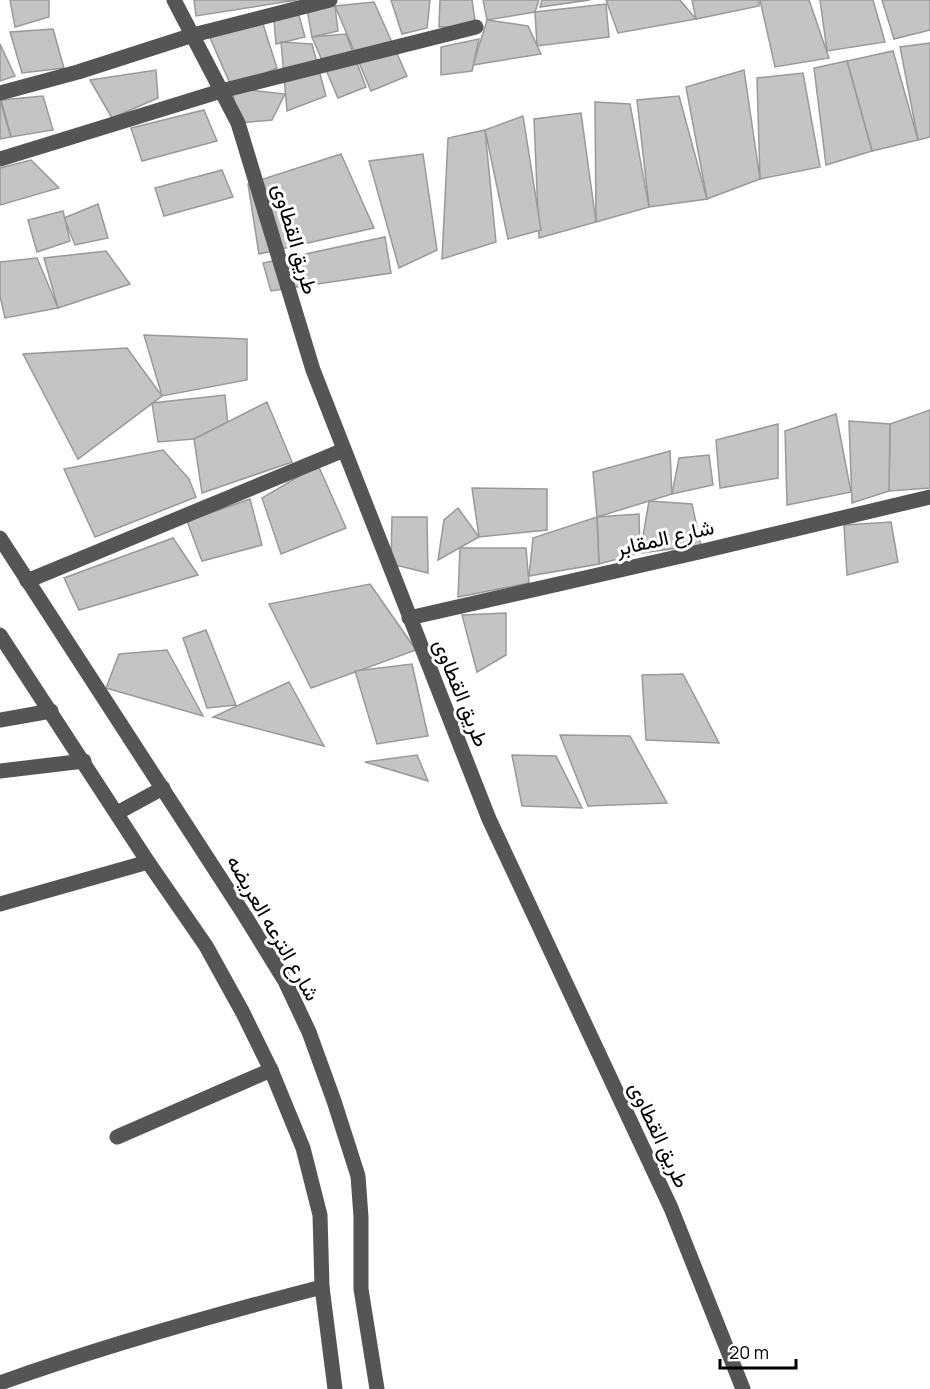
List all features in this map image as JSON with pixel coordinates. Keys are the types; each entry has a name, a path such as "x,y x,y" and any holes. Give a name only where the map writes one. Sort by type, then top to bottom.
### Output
{"street":[{"name":"طريق القطاوى","path":"174,0 238,123 309,360 489,819 671,1208 742,1389"},
{"path":"0,93 78,72 194,35 330,0"},
{"path":"0,159 221,91 476,27"},
{"path":"27,581 344,450"},
{"name":"شارع المقابر","path":"409,618 930,497"},
{"name":"شارع الترعه العريضه","path":"0,538 163,788 285,981 322,1068 358,1176 361,1217 361,1289 377,1389"},
{"path":"0,635 148,862 206,946 271,1070 303,1149 320,1215 322,1287 335,1389"},
{"path":"0,720 51,711"},
{"path":"0,771 84,761"},
{"path":"117,813 163,788"},
{"path":"0,904 148,862"},
{"path":"117,1137 271,1070"},
{"path":"0,1383 125,1341 322,1287"}],"building":[{"path":"10,0 49,0 49,17 15,27"},
{"path":"194,0 297,0 196,16"},
{"path":"391,0 430,0 427,28 402,34"},
{"path":"440,0 472,0 476,27 439,27"},
{"path":"483,0 539,0 535,12 487,20"},
{"path":"542,0 590,0 540,7"},
{"path":"606,0 680,0 696,19 618,33"},
{"path":"692,0 759,0 759,6 696,19"},
{"path":"760,0 809,0 829,58 775,67"},
{"path":"820,0 873,0 885,42 827,51"},
{"path":"882,0 930,0 930,30 894,39"},
{"path":"374,2 407,76 371,91 335,6"},
{"path":"606,4 609,37 537,46 535,12"},
{"path":"335,6 338,31 312,37 307,9"},
{"path":"298,12 305,37 276,44 274,20"},
{"path":"487,20 528,26 541,54 473,65"},
{"path":"263,24 277,68 232,88 207,31"},
{"path":"53,29 64,68 22,73 10,32"},
{"path":"346,34 366,87 338,98 312,37"},
{"path":"479,39 472,71 441,75 441,47"},
{"path":"281,42 312,44 326,96 287,111"},
{"path":"930,43 930,137 918,140 900,47"},
{"path":"0,44 15,76 0,81"},
{"path":"893,51 918,140 872,151 847,61"},
{"path":"847,61 872,151 826,165 814,68"},
{"path":"156,70 158,98 112,118 90,80"},
{"path":"744,70 760,179 707,199 686,87"},
{"path":"803,73 820,167 760,179 757,78"},
{"path":"232,88 285,94 272,120 238,123"},
{"path":"43,96 53,130 11,137 1,100"},
{"path":"679,96 707,199 649,207 637,100"},
{"path":"0,100 11,137 0,139"},
{"path":"595,102 630,104 649,207 596,222"},
{"path":"204,110 217,141 142,161 131,128"},
{"path":"581,113 596,222 539,238 534,119"},
{"path":"523,116 541,230 508,239 485,130"},
{"path":"485,130 496,242 442,259 448,138"},
{"path":"341,154 374,228 259,254 248,184"},
{"path":"423,154 437,250 399,268 369,161"},
{"path":"31,160 59,188 0,205 0,168"},
{"path":"222,170 233,197 164,216 155,188"},
{"path":"98,204 108,238 75,245 64,218"},
{"path":"63,211 70,241 37,252 28,220"},
{"path":"385,237 391,273 271,291 263,263"},
{"path":"106,251 130,284 58,308 44,258"},
{"path":"37,258 58,308 5,318 0,296 0,262"},
{"path":"144,335 247,339 247,380 162,396"},
{"path":"127,348 162,396 78,459 23,354"},
{"path":"225,395 229,436 158,442 152,403"},
{"path":"267,402 292,462 202,493 194,439"},
{"path":"930,410 930,488 889,491 890,424"},
{"path":"836,414 851,492 787,505 785,431"},
{"path":"849,421 890,424 889,491 852,503"},
{"path":"778,424 778,478 720,488 716,440"},
{"path":"163,450 189,479 196,497 95,537 64,469"},
{"path":"670,451 672,494 597,517 593,472"},
{"path":"709,455 713,485 672,494 679,458"},
{"path":"318,465 346,528 281,554 262,498"},
{"path":"472,488 547,489 547,530 479,537"},
{"path":"250,499 262,545 202,561 187,521"},
{"path":"649,501 692,504 701,545 640,553"},
{"path":"458,508 479,537 438,560 444,520"},
{"path":"639,514 640,553 599,564 597,517"},
{"path":"392,517 427,517 428,573 391,564"},
{"path":"597,517 599,564 529,576 533,538"},
{"path":"891,522 898,562 847,575 844,525"},
{"path":"173,538 198,575 79,610 64,578"},
{"path":"460,548 526,548 529,583 458,597"},
{"path":"370,584 416,650 311,688 269,604"},
{"path":"506,613 506,655 477,672 462,615"},
{"path":"206,630 236,705 207,708 183,638"},
{"path":"167,650 203,716 106,688 119,654"},
{"path":"412,664 428,736 377,744 355,671"},
{"path":"683,674 719,743 646,740 642,675"},
{"path":"289,682 324,746 213,717"},
{"path":"560,735 630,736 667,803 588,806"},
{"path":"417,755 428,781 365,762"},
{"path":"512,755 556,756 582,808 522,806"}]}
